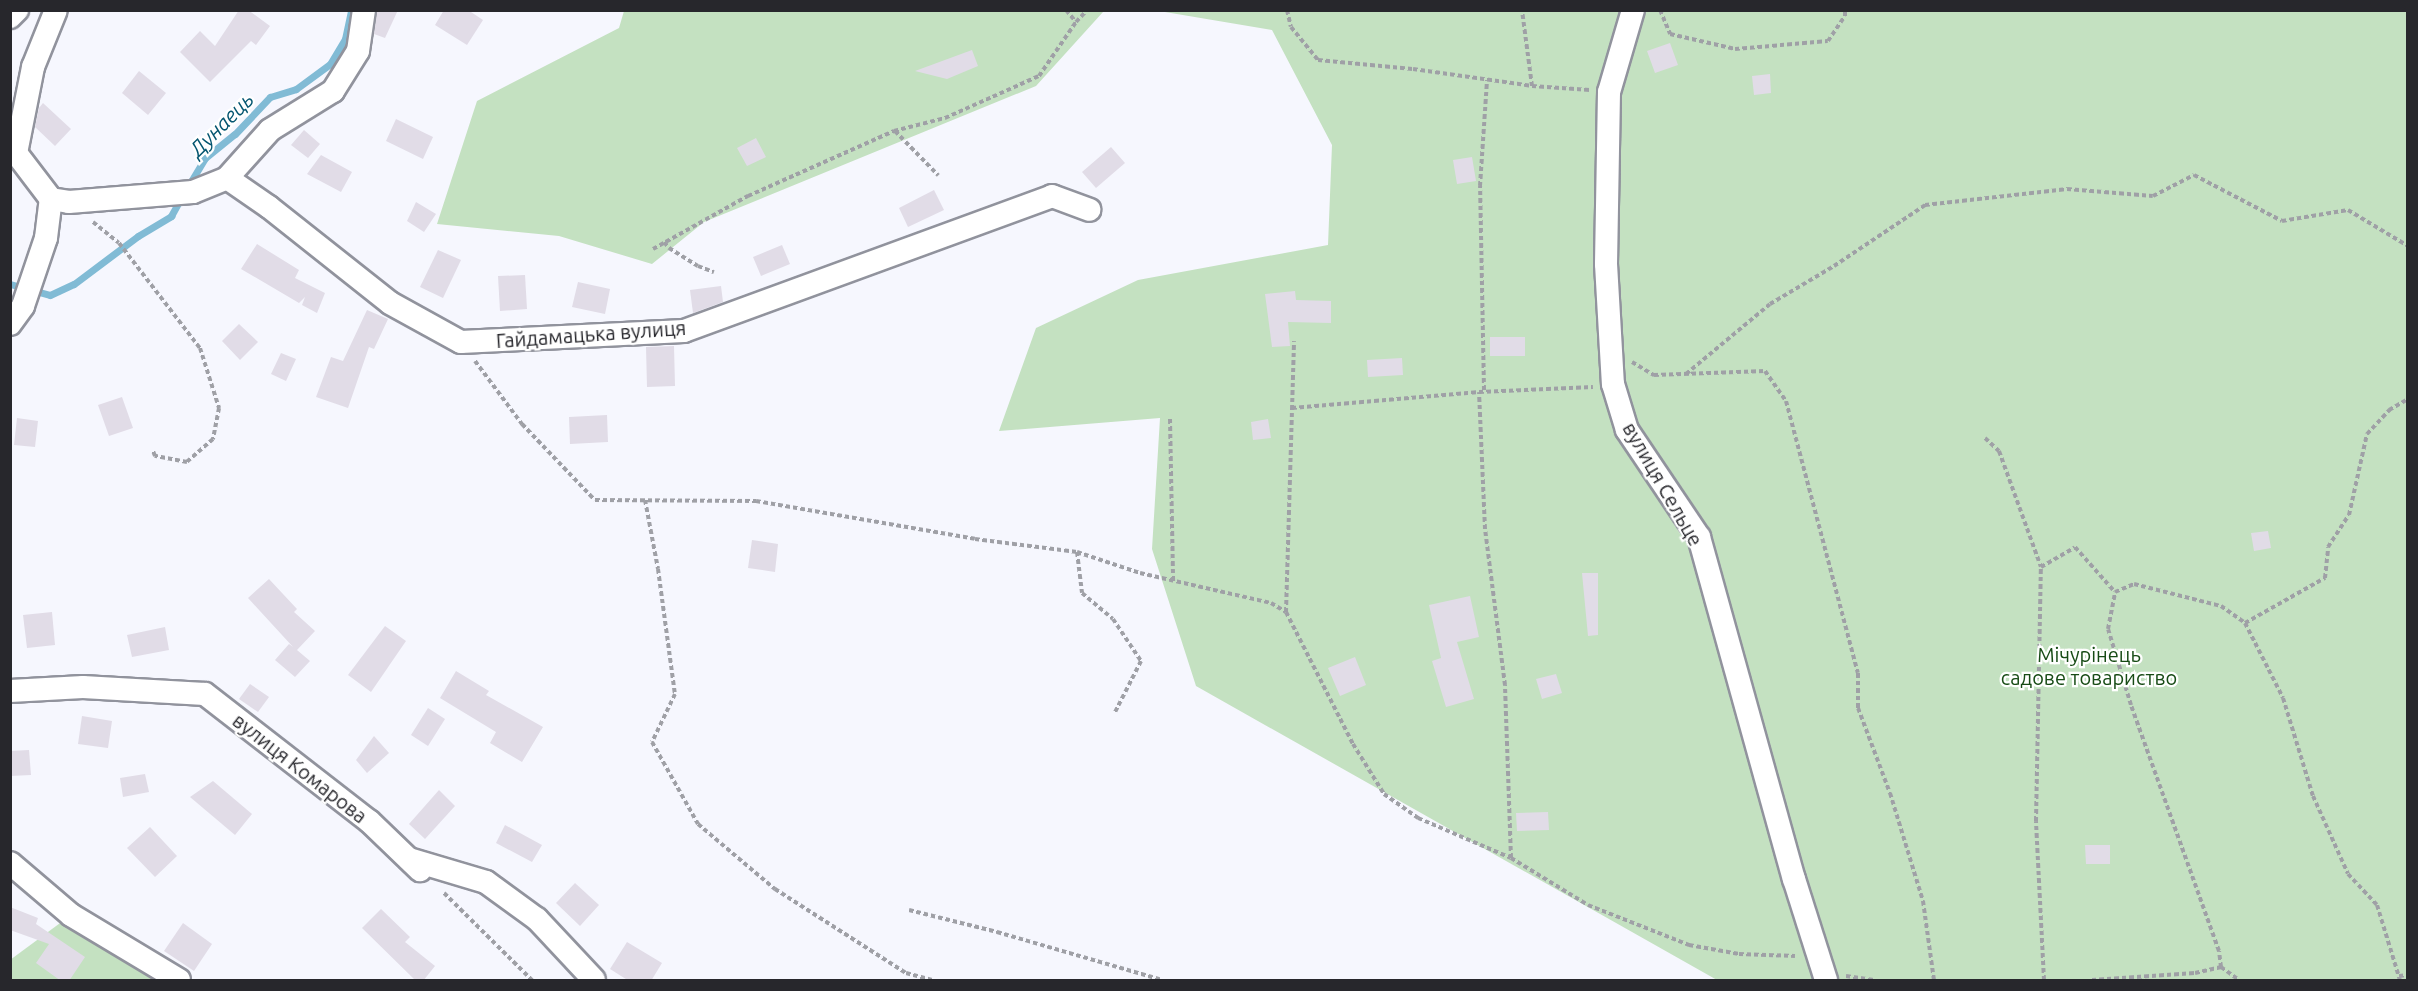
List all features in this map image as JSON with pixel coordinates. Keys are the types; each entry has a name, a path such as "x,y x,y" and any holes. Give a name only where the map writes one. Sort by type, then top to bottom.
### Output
{"street":[{"path":"10,18 17,10"},
{"path":"56,10 33,67 16,153 60,201"},
{"path":"60,201 182,193 227,178 270,130 333,91 358,51 364,10"},
{"name":"вулиця Сельце","path":"1633,10 1608,92 1606,264 1613,384 1628,430 1699,537 1826,981"},
{"path":"227,178 269,207 390,303 461,342"},
{"name":"Гайдамацька вулиця","path":"461,342 684,331 1052,196 1090,210"},
{"path":"10,324 23,306 60,201"},
{"name":"вулиця Комарова","path":"10,691 83,687 205,694 369,821 415,864"},
{"path":"10,863 71,915 180,981"},
{"path":"415,864 486,882 537,919 594,981"}],"path":[{"path":"1066,10 1076,22"},
{"path":"653,249 748,196 894,131 945,118 1039,76 1076,22 1087,10"},
{"path":"1287,10 1292,27 1318,60 1413,69 1533,86 1608,92"},
{"path":"1522,10 1533,86"},
{"path":"1660,10 1670,34 1735,49 1828,41 1845,15 1845,10"},
{"path":"1484,390 1480,186 1487,80"},
{"path":"894,131 938,175"},
{"path":"1686,374 1770,304 1834,266 1925,205 2067,189 2153,196 2194,175 2283,221 2348,210 2408,246"},
{"path":"60,201 119,243 200,348 219,408 213,439 187,462 155,456 153,451"},
{"path":"664,242 669,248 698,266 714,272"},
{"path":"1294,341 1286,612 1353,744 1384,794 1418,818 1511,858 1588,905 1689,945 1739,954 1817,956"},
{"path":"461,342 522,424 595,500 756,501 877,523 1077,552 1140,573 1271,603 1286,612"},
{"path":"1611,349 1654,375 1765,371 1786,401 1858,674 1858,708 1890,793 1923,901 1934,981"},
{"path":"1292,408 1484,390 1613,384"},
{"path":"1479,392 1485,529 1505,685 1511,858"},
{"path":"2245,623 2325,578 2328,547 2349,515 2367,434 2389,410 2408,399"},
{"path":"1170,419 1173,581"},
{"path":"1985,438 1999,451 2042,567 2036,821 2044,981"},
{"path":"645,500 658,569 675,693 652,742 698,824 775,889 906,973 932,981"},
{"path":"2042,567 2075,547 2115,592"},
{"path":"1077,552 1082,593 1113,619 1141,661 1115,712"},
{"path":"2115,592 2134,584 2161,589 2221,606 2245,623 2283,698 2313,796 2348,874 2377,905 2400,978 2408,975"},
{"path":"2115,592 2108,629 2117,662 2219,951 2221,967 2239,981"},
{"path":"415,864 532,981"},
{"path":"909,910 997,932 1162,981"},
{"path":"2092,981 2195,973 2221,967"}],"green space":[{"path":"624,11 1143,11 1103,12 1036,86 704,222 652,264 559,236 437,224 477,101 619,28"},
{"name":"Мічурінець садове товариство","path":"1159,11 2407,11 2407,980 1717,980 1196,686 1152,549 1160,418 999,431 1036,328 1138,280 1328,245 1332,145 1272,30"},
{"path":"71,915 179,980 11,980 10,960"}],"building":[{"path":"239,10 248,10 270,26 256,45 251,41 210,82 180,52 200,31 215,46"},
{"path":"377,10 398,10 385,38 374,34"},
{"path":"444,10 468,10 483,20 467,45 435,25"},
{"path":"1670,43 1678,65 1655,73 1647,51"},
{"path":"972,50 978,66 947,79 915,71"},
{"path":"139,71 166,93 148,115 122,93"},
{"path":"1770,74 1771,93 1754,95 1752,76"},
{"path":"43,103 71,129 55,146 35,127 39,108"},
{"path":"396,119 433,137 423,159 386,141"},
{"path":"304,130 320,144 308,158 291,145"},
{"path":"756,138 766,157 747,166 737,148"},
{"path":"1111,147 1125,163 1096,188 1082,172"},
{"path":"321,155 352,172 341,192 307,174"},
{"path":"1472,157 1476,181 1457,184 1453,160"},
{"path":"934,190 944,210 908,227 899,208"},
{"path":"416,202 436,214 424,232 407,221"},
{"path":"257,244 299,270 295,278 325,293 317,313 302,305 305,297 299,303 241,269"},
{"path":"782,245 790,264 761,276 753,257"},
{"path":"438,250 461,260 443,298 420,287"},
{"path":"525,275 527,309 500,311 498,276"},
{"path":"578,282 610,289 605,314 572,307"},
{"path":"721,286 723,302 693,313 690,290"},
{"path":"1295,291 1296,300 1331,301 1331,323 1288,322 1290,346 1272,347 1265,294"},
{"path":"367,310 388,319 374,349 369,347 348,408 316,397 331,357 343,361"},
{"path":"239,324 258,342 240,360 222,341"},
{"path":"1490,337 1525,337 1525,356 1490,356"},
{"path":"674,346 675,386 647,387 646,347"},
{"path":"281,353 296,359 286,381 271,374"},
{"path":"1402,358 1403,375 1368,377 1367,360"},
{"path":"122,397 133,428 109,436 98,405"},
{"path":"607,415 608,442 570,444 569,417"},
{"path":"17,418 38,421 35,447 14,445"},
{"path":"1268,419 1271,438 1253,440 1251,422"},
{"path":"2268,531 2271,548 2254,551 2251,533"},
{"path":"752,540 778,544 775,572 748,568"},
{"path":"1582,573 1598,573 1598,635 1588,636"},
{"path":"269,579 297,609 294,612 315,631 297,650 310,661 295,677 275,660 289,644 293,647 248,598"},
{"path":"1470,596 1479,637 1457,642 1474,699 1446,707 1432,661 1441,658 1429,605"},
{"path":"52,612 55,645 27,648 23,615"},
{"path":"385,626 406,641 371,692 348,675"},
{"path":"165,627 169,650 132,657 127,635"},
{"path":"1355,657 1366,685 1340,696 1328,668"},
{"path":"456,671 489,691 486,695 543,727 522,762 490,743 496,732 440,698"},
{"path":"1556,674 1562,693 1542,699 1536,679"},
{"path":"250,684 269,697 258,712 239,699"},
{"path":"428,708 445,719 428,746 411,735"},
{"path":"82,716 112,721 108,748 78,744"},
{"path":"374,736 389,753 367,773 356,760"},
{"path":"29,750 31,775 10,776 10,751"},
{"path":"145,774 149,792 123,797 120,778"},
{"path":"213,781 252,814 235,835 190,797"},
{"path":"439,790 455,806 425,839 409,824"},
{"path":"1548,812 1549,830 1517,831 1516,813"},
{"path":"505,825 542,845 532,862 496,843"},
{"path":"150,827 177,856 155,877 127,848"},
{"path":"2085,845 2110,845 2110,864 2086,864"},
{"path":"575,883 599,905 580,926 556,903"},
{"path":"10,907 38,918 36,924 85,957 69,981 61,981 36,963 49,944 10,930"},
{"path":"381,909 410,937 405,942 435,966 423,981 416,981 362,928"},
{"path":"183,923 212,944 194,971 164,951"},
{"path":"627,942 662,963 651,981 629,981 610,969"}],"waterway":[{"name":"Дунаець","path":"187,188 205,158 235,134 270,97 296,89 330,64 345,39 351,10"},
{"name":"Дунаець","path":"10,284 50,295 74,284 138,236 171,216 181,198"}]}
